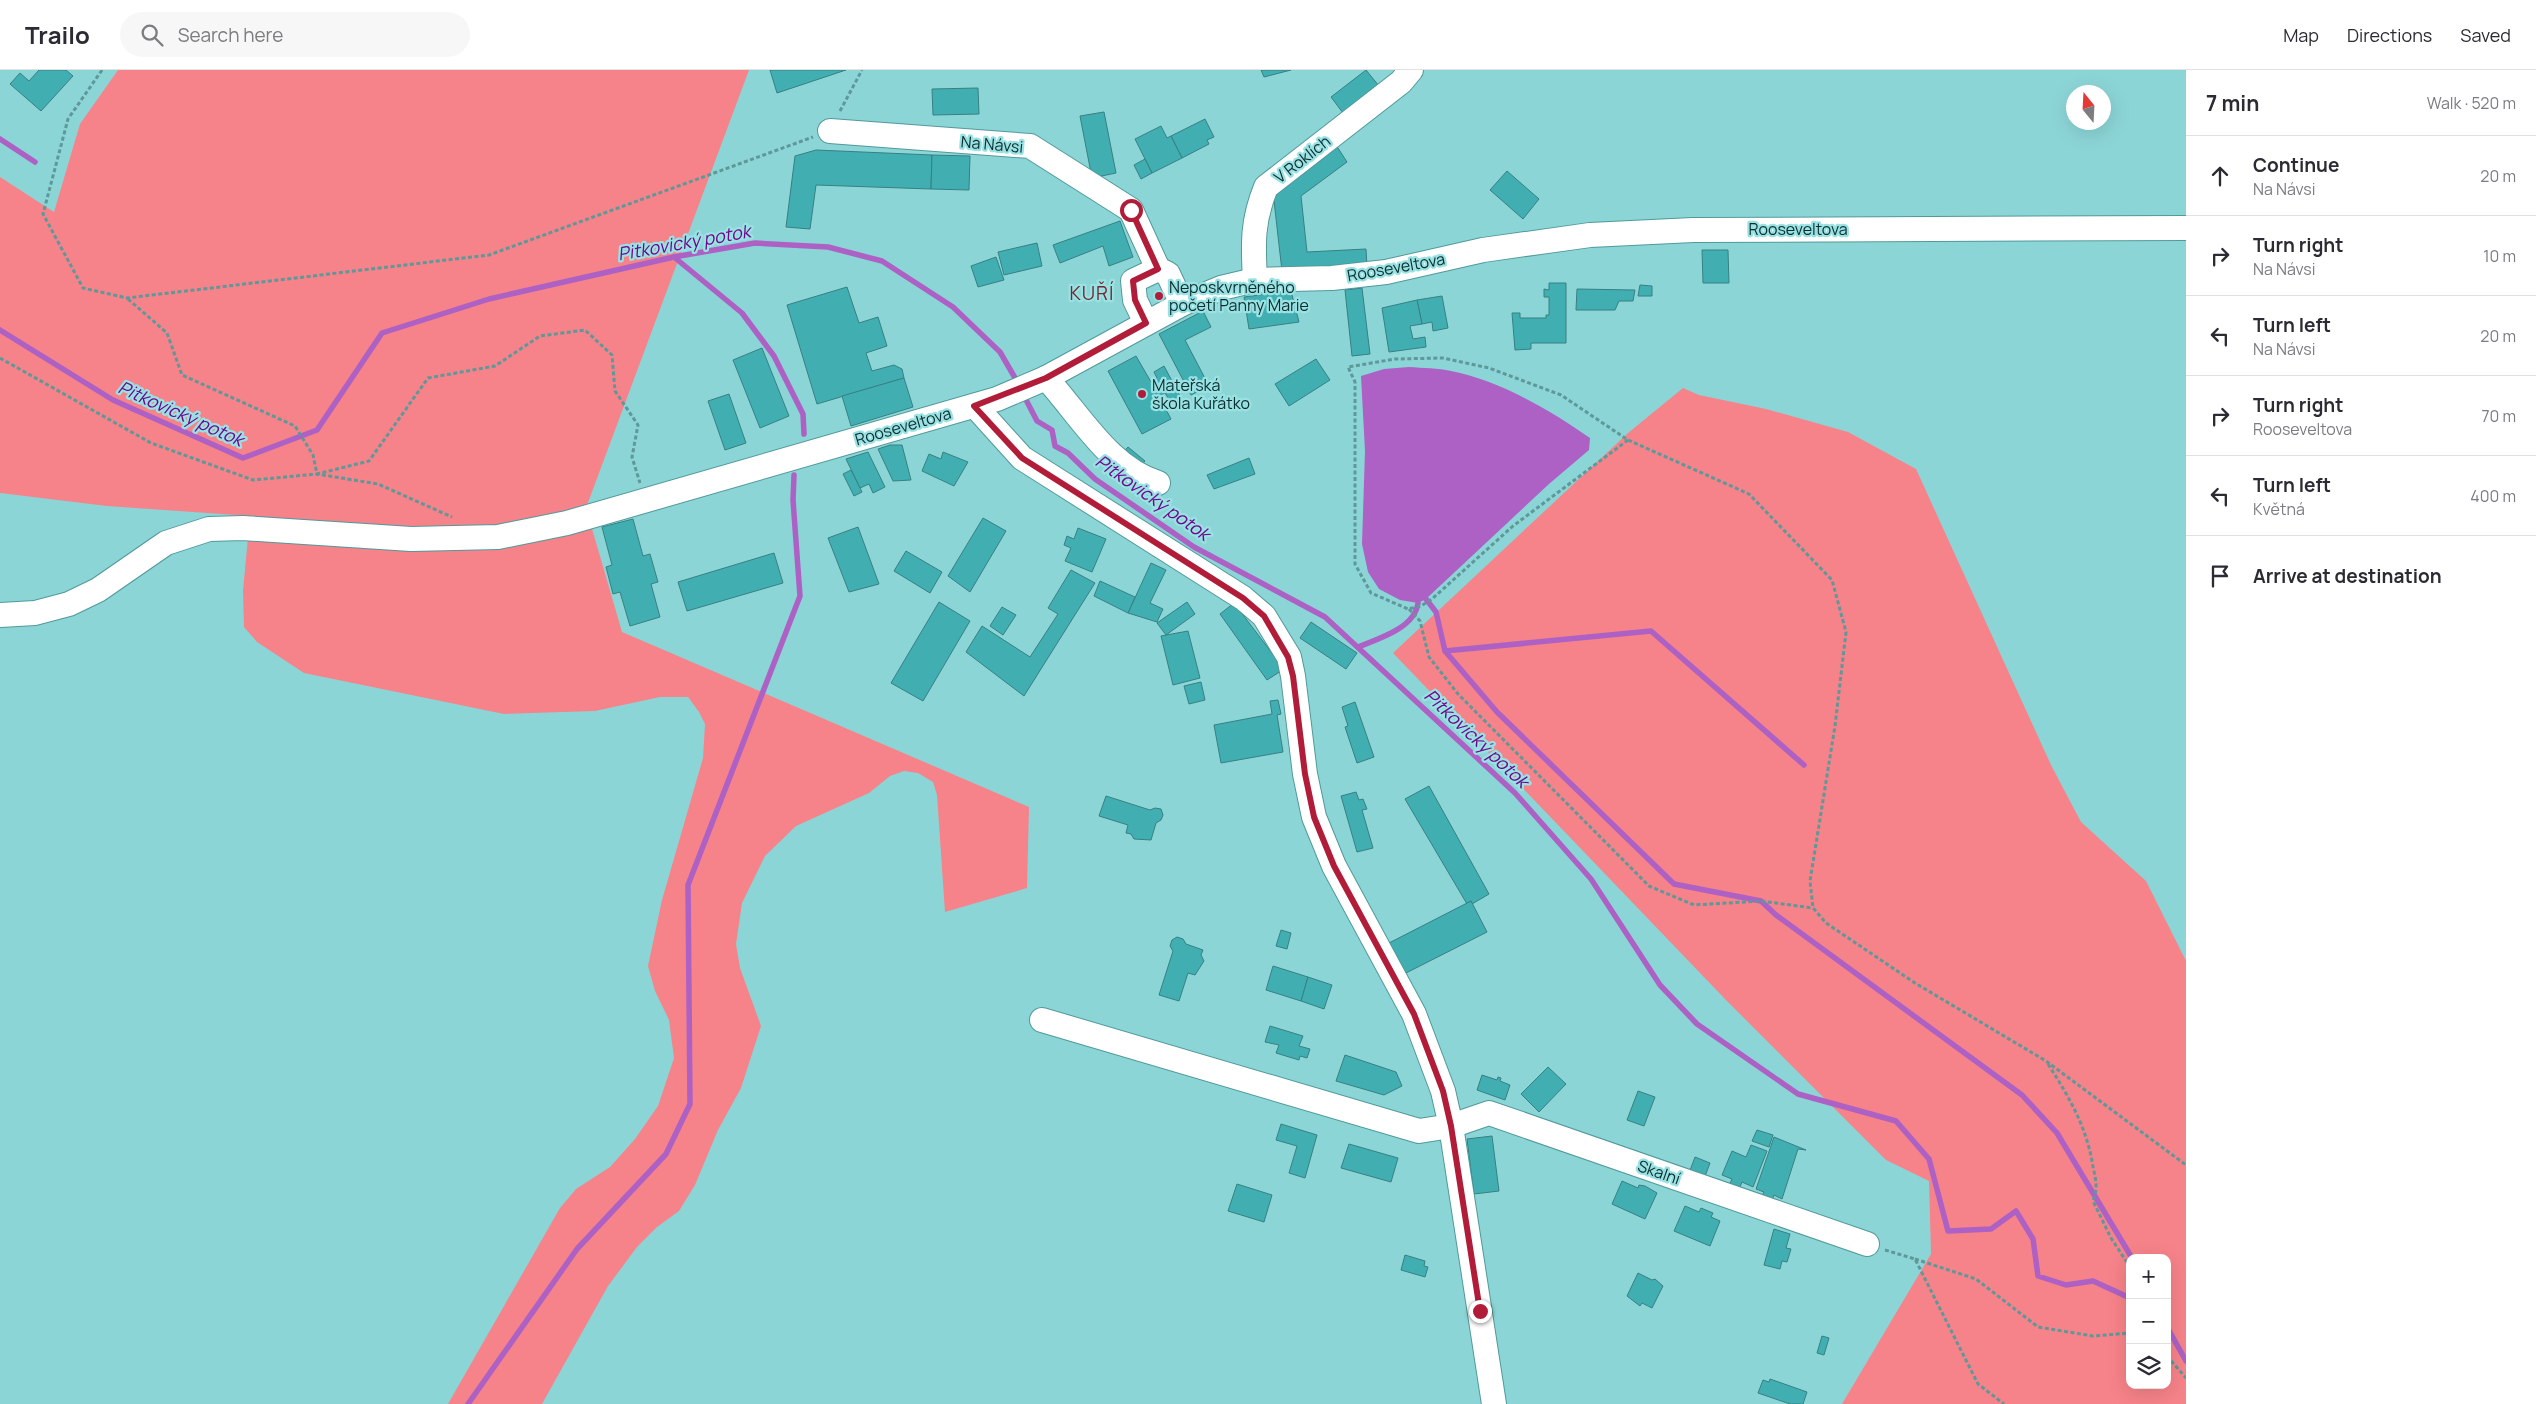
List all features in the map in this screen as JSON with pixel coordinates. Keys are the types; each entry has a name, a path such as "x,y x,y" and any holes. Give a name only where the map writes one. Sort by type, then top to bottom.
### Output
{"street":[{"name":"V Roklích","path":"1255,280 1252,240 1256,212 1266,187 1401,82 1411,70"},
{"name":"Na Návsi","path":"830,131 1030,146 1131,210 1158,269 1168,274 1182,304"},
{"name":"Rooseveltova","path":"0,615 36,613 69,604 98,590 153,550 179,537 209,529 243,528 411,538 498,537 567,523 986,402 1040,381 1182,304 1221,288 1255,280 1332,278 1386,272 1483,250 1590,235 1693,230 2186,228"},
{"path":"1146,323 1135,300 1133,281 1158,269"},
{"path":"1040,381 1106,450 1140,478 1158,483"},
{"path":"986,402 1022,458 1243,598 1264,616 1288,657 1293,676 1305,774 1314,817 1334,866 1414,1014 1443,1091 1451,1126 1494,1404"},
{"name":"Skalní","path":"1042,1020 1419,1131 1451,1126 1489,1113 1867,1244"}],"path":[{"path":"102,70 68,119 43,214 82,288 127,298 489,255 830,131 862,70"},
{"path":"127,298 167,333 182,375 295,426 313,455 317,474"},
{"path":"0,358 151,443 253,480 317,474 369,461 428,378 495,366 540,336 585,330 612,355 615,391 638,425 632,457 646,501"},
{"path":"1813,908 1761,901 1694,905 1649,886 1458,694 1429,657 1420,621 1408,609 1371,593 1355,564 1355,382 1348,367 1394,359 1443,358 1490,368 1561,395 1628,440 1749,494 1832,580 1846,632 1835,726 1810,881 1813,908 1826,923 1914,982 2046,1061 2186,1165"},
{"path":"1408,609 1426,604 1513,526 1628,440"},
{"path":"317,474 378,484 455,518"},
{"path":"2046,1061 2075,1108 2089,1141 2097,1190 2092,1201 2111,1238 2126,1261"},
{"path":"1867,1244 1976,1279 2038,1327 2093,1336 2126,1333"},
{"path":"1915,1259 1978,1384 2004,1404"},
{"path":"2171,1361 2186,1378"}],"shaded area":[{"path":"118,70 749,70 586,508 622,632 1029,807 1027,888 945,912 937,795 933,782 918,773 904,771 890,776 869,793 796,826 765,856 742,903 736,944 740,968 761,1026 741,1088 718,1130 695,1185 679,1211 657,1227 637,1247 608,1286 542,1404 448,1404 560,1208 576,1189 610,1167 635,1139 658,1106 674,1058 669,1020 655,991 648,966 662,900 703,758 705,724 688,697 660,697 595,711 504,714 304,673 257,642 244,627 243,591 250,516 107,506 0,493 0,177 54,212 80,124"},
{"path":"1409,367 1446,370 1487,381 1524,397 1590,438 1589,450 1549,484 1426,599 1418,603 1400,600 1379,589 1368,572 1362,544 1365,451 1361,376 1384,369"},
{"path":"1683,388 1699,395 1766,409 1848,432 1916,469 2051,765 2081,822 2146,881 2186,961 2186,1404 1842,1404 1931,1254 1929,1181 1886,1160 1725,999 1393,653 1628,433"}],"building":[{"path":"39,70 66,70 73,76 41,111 10,84 20,73 29,81"},
{"path":"770,70 846,70 777,93"},
{"path":"1261,70 1291,70 1264,77"},
{"path":"1366,70 1379,86 1343,113 1331,97"},
{"path":"978,88 979,114 933,115 932,89"},
{"path":"1104,112 1116,173 1092,178 1080,116"},
{"path":"1205,119 1214,137 1207,140 1209,144 1182,158 1171,136"},
{"path":"1161,126 1167,138 1171,136 1182,158 1152,173 1135,139"},
{"path":"1336,145 1347,162 1301,196 1307,252 1366,249 1367,266 1282,271 1273,192"},
{"path":"816,150 932,155 931,189 816,185 810,229 786,227 795,156"},
{"path":"932,155 970,156 969,190 931,189"},
{"path":"1145,159 1152,173 1141,179 1134,165"},
{"path":"1507,171 1539,199 1523,219 1490,190"},
{"path":"1120,221 1133,257 1109,266 1103,246 1060,263 1053,245"},
{"path":"1037,243 1042,266 1004,275 998,252"},
{"path":"1702,250 1728,250 1729,283 1703,283"},
{"path":"996,257 1004,280 978,287 971,266"},
{"path":"1549,283 1566,283 1566,343 1531,343 1531,349 1515,350 1512,313 1520,313 1520,318 1546,318 1546,315 1549,315 1549,297 1544,297 1544,289 1549,290"},
{"path":"1640,285 1652,286 1652,296 1638,296"},
{"path":"847,287 859,323 878,317 887,346 866,353 872,371 894,365 902,369 904,378 817,404 787,305"},
{"path":"1362,288 1370,354 1352,356 1345,290"},
{"path":"1577,289 1635,290 1633,301 1619,301 1615,310 1576,310"},
{"path":"1291,291 1299,322 1249,329 1244,297"},
{"path":"1442,296 1448,328 1433,331 1432,322 1422,324 1417,300"},
{"path":"1417,300 1422,324 1410,326 1413,339 1425,337 1426,347 1389,352 1382,308"},
{"path":"1203,311 1211,327 1185,340 1209,386 1191,395 1159,334"},
{"path":"762,348 789,416 760,428 733,360"},
{"name":"Mateřská škola Kuřátko","path":"1136,356 1151,382 1157,378 1154,372 1164,366 1180,396 1170,401 1165,393 1159,396 1171,419 1142,434 1108,371"},
{"path":"1316,359 1330,380 1289,406 1275,384"},
{"path":"904,378 913,407 851,426 842,396"},
{"path":"729,394 746,443 725,450 708,401"},
{"path":"890,445 902,445 911,480 893,481 878,449"},
{"path":"1128,447 1145,461 1138,469 1121,455"},
{"path":"868,452 885,487 873,493 869,484 860,488 846,459"},
{"path":"943,452 968,462 954,486 922,471 929,454 941,459"},
{"path":"1249,458 1255,474 1214,489 1207,475"},
{"path":"851,470 862,492 854,496 843,474"},
{"path":"983,518 1006,531 970,592 948,576"},
{"path":"633,519 643,556 650,554 658,582 651,584 660,617 630,626 620,592 613,594 606,567 612,565 602,527"},
{"path":"858,527 879,584 849,592 828,538"},
{"path":"1078,528 1106,539 1092,572 1065,561 1071,548 1064,545 1067,536 1074,539"},
{"path":"906,551 942,572 930,593 894,571"},
{"path":"774,553 783,583 687,611 678,582"},
{"path":"1151,563 1166,570 1150,603 1163,609 1157,622 1128,613"},
{"path":"1071,570 1095,583 1024,696 966,652 982,626 1030,657 1058,614 1048,608"},
{"path":"1100,581 1135,597 1128,613 1094,596"},
{"path":"939,602 970,621 923,701 891,683"},
{"path":"1187,602 1195,614 1166,635 1157,623"},
{"path":"1234,603 1284,669 1267,680 1220,614"},
{"path":"1002,607 1016,615 1003,635 990,626"},
{"path":"1311,622 1357,653 1346,669 1300,638"},
{"path":"1188,631 1200,678 1173,685 1161,636"},
{"path":"1201,682 1205,700 1189,704 1184,686"},
{"path":"1278,700 1281,714 1277,715 1283,752 1221,763 1214,725 1272,714 1270,701"},
{"path":"1355,702 1374,757 1357,763 1345,727 1348,726 1342,707"},
{"path":"1429,786 1489,894 1472,904 1471,901 1467,904 1405,799"},
{"path":"1356,792 1359,800 1363,799 1367,809 1362,810 1373,848 1357,852 1341,796"},
{"path":"1106,796 1150,810 1155,808 1161,809 1163,815 1161,820 1156,823 1151,840 1134,839 1131,834 1126,833 1128,825 1099,816"},
{"path":"1471,901 1487,932 1404,974 1389,943"},
{"path":"1281,930 1291,933 1287,949 1276,946"},
{"path":"1177,937 1183,939 1186,944 1203,950 1201,955 1204,961 1195,975 1188,973 1179,1001 1159,995 1173,951 1170,946 1172,940"},
{"path":"1273,966 1308,977 1301,1001 1266,990"},
{"path":"1308,977 1332,985 1324,1009 1301,1001"},
{"path":"1270,1026 1303,1036 1299,1046 1310,1049 1307,1058 1300,1056 1299,1060 1276,1053 1279,1045 1265,1042"},
{"path":"1345,1055 1396,1072 1402,1086 1384,1095 1336,1081"},
{"path":"1548,1067 1566,1084 1539,1112 1521,1094"},
{"path":"1482,1075 1497,1080 1498,1077 1501,1078 1500,1081 1510,1085 1505,1100 1477,1090"},
{"path":"1638,1091 1655,1097 1644,1126 1627,1120"},
{"path":"1281,1124 1317,1135 1305,1178 1289,1173 1297,1146 1276,1140"},
{"path":"1757,1130 1773,1135 1769,1147 1752,1141"},
{"path":"1492,1136 1499,1191 1474,1194 1467,1139"},
{"path":"1774,1137 1806,1150 1798,1149 1782,1199 1774,1195 1772,1200 1761,1197 1764,1192 1756,1189"},
{"path":"1349,1144 1398,1158 1391,1182 1341,1168"},
{"path":"1751,1145 1767,1151 1753,1187 1742,1182 1738,1192 1728,1188 1732,1179 1722,1175 1732,1151 1746,1157"},
{"path":"1695,1157 1710,1163 1704,1179 1689,1173"},
{"path":"1622,1181 1638,1188 1639,1185 1645,1186 1657,1193 1645,1219 1612,1204"},
{"path":"1237,1184 1272,1195 1264,1222 1228,1211"},
{"path":"1685,1206 1699,1212 1701,1208 1713,1213 1711,1217 1720,1221 1710,1246 1674,1231"},
{"path":"1774,1229 1790,1234 1786,1248 1791,1249 1787,1262 1782,1261 1780,1269 1764,1265"},
{"path":"1405,1255 1425,1261 1424,1266 1428,1267 1425,1277 1401,1270"},
{"path":"1638,1273 1652,1280 1655,1279 1663,1286 1652,1308 1642,1303 1640,1306 1627,1296"},
{"path":"1822,1336 1829,1338 1824,1355 1817,1353"},
{"path":"1770,1379 1807,1392 1803,1404 1790,1404 1758,1393 1763,1380 1769,1382"}],"waterway":[{"path":"0,139 35,162"},
{"name":"Pitkovický potok","path":"0,330 113,400 243,458 317,430 382,333 489,299 674,257 755,243 828,247 882,261 953,307 1000,352 1018,383"},
{"path":"674,257 742,313 774,356 803,414 804,434"},
{"name":"Pitkovický potok","path":"1023,394 1037,421 1052,430 1055,446 1068,453 1095,479 1194,547 1325,617 1515,793 1591,879 1660,985 1697,1024 1798,1094 1896,1121 1929,1159 1948,1231 1991,1229 2016,1211 2033,1239 2038,1276 2066,1285 2093,1281 2126,1296"},
{"path":"468,1404 577,1249 666,1154 690,1104 688,885 800,596 793,500 794,475"},
{"path":"1426,599 1436,612 1445,651 1497,712 1674,884 1761,901 1776,915 2022,1095 2057,1133 2130,1254"},
{"path":"1358,647 1403,626 1415,612 1418,603"},
{"path":"1445,651 1651,631 1804,765"},
{"name":"Pitkovický potok","path":"2171,1334 2186,1361"}],"place":[{"name":"Neposkvrněného početí Panny Marie","path":"1159,296"},
{"name":"Mateřská škola Kuřátko","path":"1142,394"}],"district":[{"name":"KUŘÍ","path":"1092,293"}],"route":[{"path":"1131,210 1158,269 1133,281 1135,300 1146,323 1046,378 997,399 974,406 1022,458 1243,598 1264,616 1278,638 1288,657 1293,676 1305,774 1314,817 1334,866 1414,1014 1443,1091 1451,1126 1480,1311"}]}
